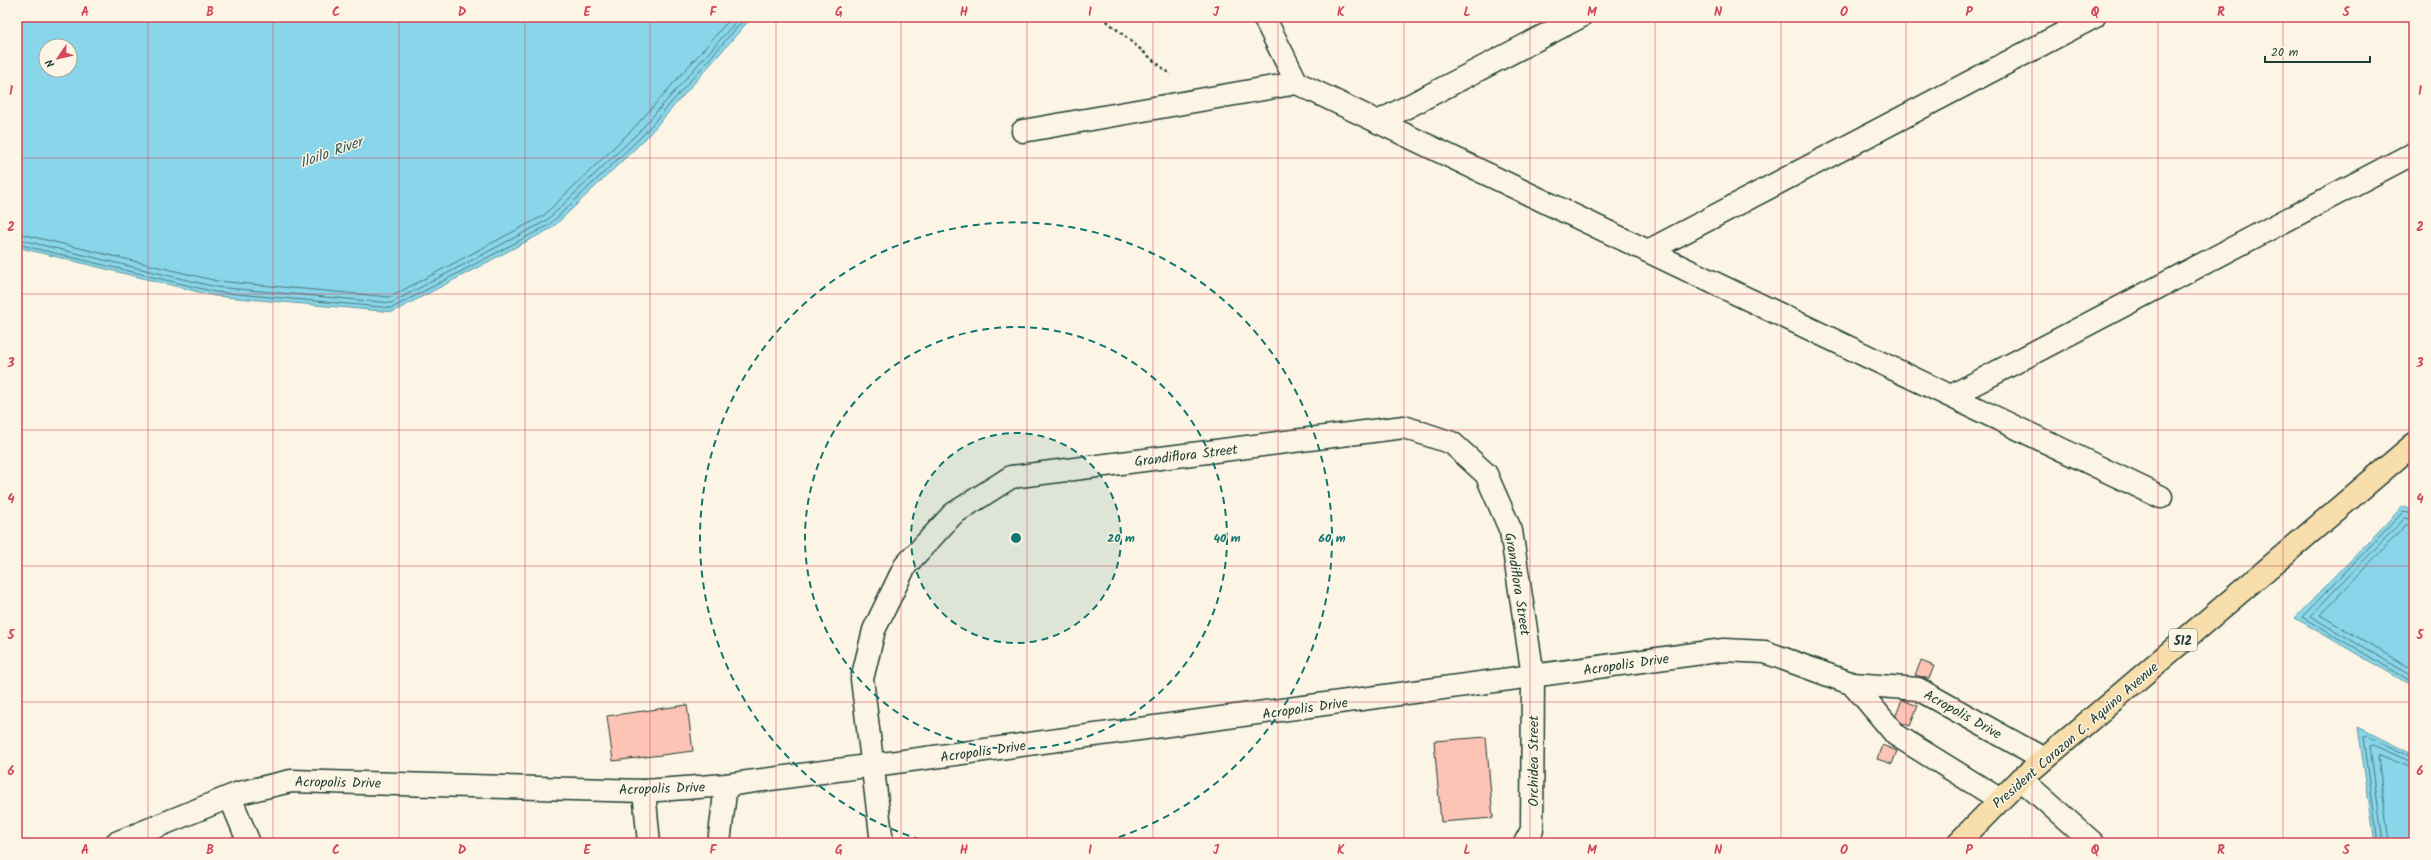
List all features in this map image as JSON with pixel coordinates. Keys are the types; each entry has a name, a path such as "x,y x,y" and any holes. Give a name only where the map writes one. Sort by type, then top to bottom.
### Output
{"main road":[{"name":"President Corazon C. Aquino Avenue","path":"1958,843 1999,799 2021,779 2414,444"}],"street":[{"path":"1264,17 1297,83"},
{"path":"1378,122 1580,17"},
{"path":"1648,251 2094,17"},
{"path":"1023,131 1297,83 2161,497"},
{"path":"1951,396 2414,153"},
{"name":"Grandiflora Street","path":"871,766 862,679 874,630 905,566 953,514 1011,477 1404,427 1452,443 1486,474 1511,531 1533,676"},
{"name":"Acropolis Drive","path":"116,843 230,797 291,781 644,791 726,785 1724,650 1765,652 1853,684 1918,689 2044,759"},
{"name":"Orchidea Street","path":"1524,843 1532,830 1533,676"},
{"name":"Acropolis Drive","path":"1853,684 1896,735 1999,799"},
{"path":"871,766 882,843"},
{"path":"2021,779 2093,843"},
{"path":"719,843 726,785"},
{"path":"644,791 649,843"},
{"path":"230,797 249,843"}],"path":[{"path":"1102,17 1201,100"}],"water":[{"name":"Iloilo River","path":"17,17 752,17 645,139 552,228 393,312 215,296 17,247"},
{"path":"2403,506 2414,511 2414,687 2295,618"},
{"path":"2358,727 2414,755 2414,843 2375,843"}],"building":[{"path":"1921,661 1934,666 1929,679 1915,675"},
{"path":"1902,700 1918,706 1910,726 1894,720"},
{"path":"687,705 693,751 613,761 607,716"},
{"path":"1486,737 1493,818 1441,822 1434,741"},
{"path":"1882,745 1897,751 1892,764 1877,759"}]}
